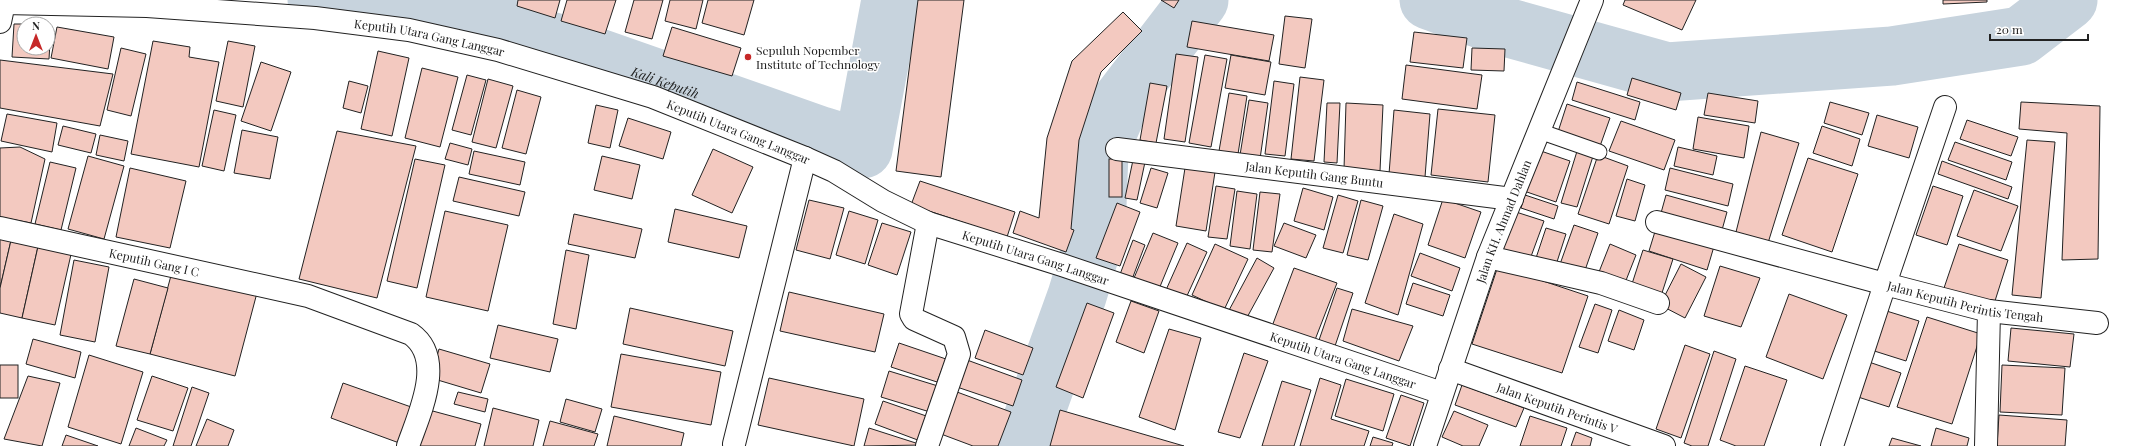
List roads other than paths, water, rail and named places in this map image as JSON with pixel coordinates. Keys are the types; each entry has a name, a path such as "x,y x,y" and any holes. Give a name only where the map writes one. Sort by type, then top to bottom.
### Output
{"street":[{"name":"Jalan KH. Ahmad Dahlan","path":"1425,446 1488,257 1592,0"},
{"name":"Keputih Utara Gang Langgar","path":"2,13 147,6 315,18 409,30 498,50 653,97 805,158 834,171 883,201 928,223 1062,265 1442,393"},
{"path":"1657,222 1884,284 1945,107"},
{"name":"Jalan Keputih Gang Buntu","path":"1117,149 1512,199"},
{"path":"734,444 805,158"},
{"path":"927,446 958,354 954,337 914,319 912,314 928,223"},
{"name":"Keputih Gang I C","path":"0,228 308,296 411,334 422,345 427,359 428,380 408,446"},
{"path":"1488,257 1601,283 1658,303"},
{"name":"Jalan Keputih Perintis Tengah","path":"1832,446 1884,284 1990,311 2097,323"},
{"path":"1986,446 1990,311"},
{"name":"Jalan Keputih Perintis V","path":"1450,369 1664,446"}],"lane":[{"path":"1539,131 1599,152"}],"waterway":[{"name":"Kali Keputih","path":"317,0 424,9 490,23 553,42 821,136 863,149 891,0"},
{"path":"1023,446 1077,296 1096,233 1099,152 1120,103 1199,0"},
{"path":"1429,0 1495,24 1667,72 1892,56 2021,36 2068,0"}],"place":[{"name":"Sepuluh Nopember Institute of Technology","path":"748,57"}]}
